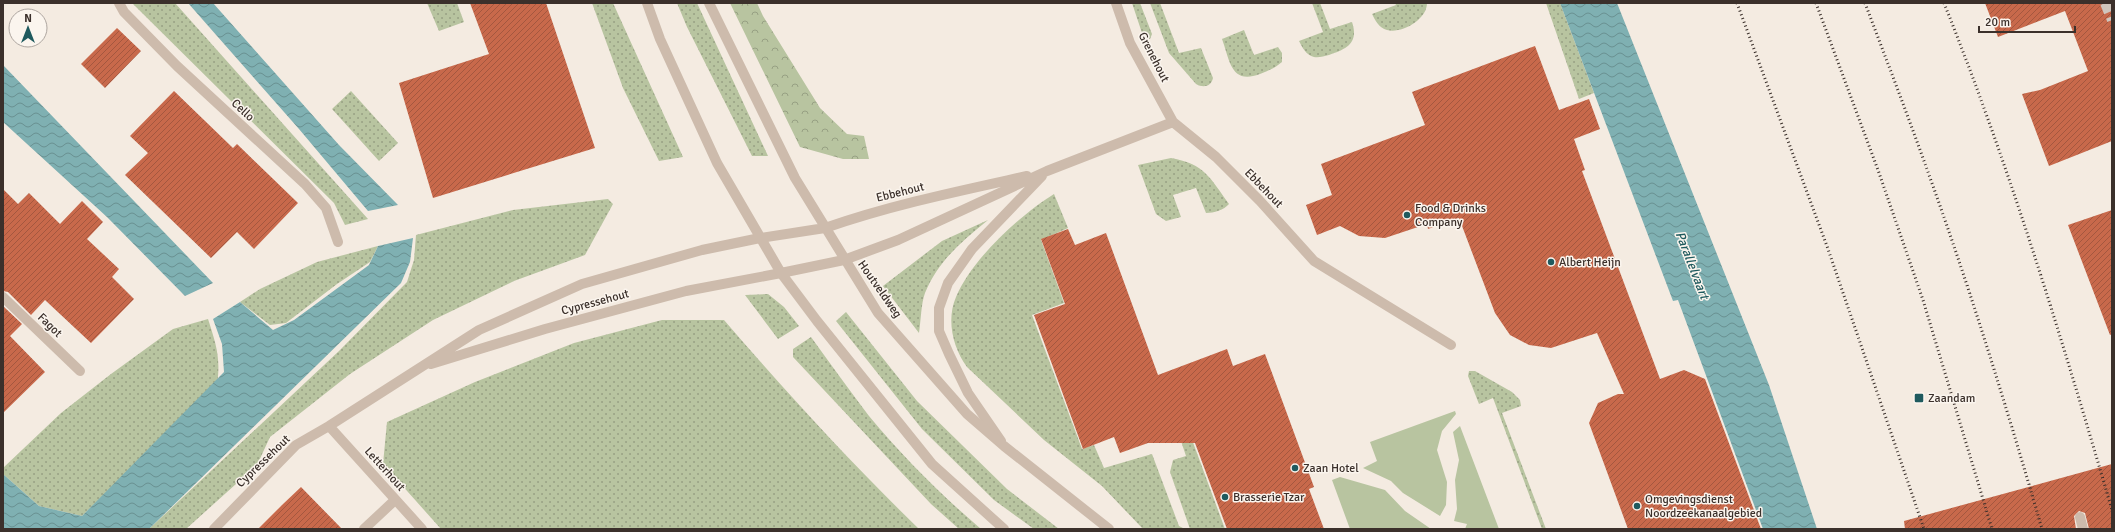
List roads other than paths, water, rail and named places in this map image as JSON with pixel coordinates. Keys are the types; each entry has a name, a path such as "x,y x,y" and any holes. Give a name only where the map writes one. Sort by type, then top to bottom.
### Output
{"street":[{"name":"Cello","path":"119,3 124,12 177,66 305,184 326,208 338,242"},
{"path":"647,3 660,39 717,163 781,273 817,321 932,464 1004,529"},
{"name":"Houtveldweg","path":"710,3 795,178 824,228 878,313 967,414 1004,446 1109,529"},
{"name":"Grenehout","path":"1116,3 1130,43 1173,122"},
{"name":"Ebbehout","path":"781,273 844,260 898,240 1046,171 1173,122 1216,158 1260,201 1314,261 1451,345"},
{"path":"1004,446 968,393 949,354 939,331 939,308 948,283 972,249 1002,220 1046,171"},
{"name":"Ebbehout","path":"760,238 824,228 869,213 913,201 1046,171"},
{"name":"Cypressehout","path":"214,529 296,445 329,426 478,330 566,290 702,250 760,238"},
{"name":"Cypressehout","path":"419,368 545,329 686,291 781,273"},
{"name":"Fagot","path":"3,297 80,371"},
{"name":"Letterhout","path":"329,426 422,529"},
{"path":"364,529 396,500"},
{"path":"2080,517 2083,529"}],"water":[{"path":"188,3 213,3 339,145 398,205 368,211 299,129"},
{"name":"Parallelvaart","path":"1560,3 1617,3 1769,385 1817,529 1763,529 1678,300 1673,301"},
{"path":"3,65 213,283 185,296 107,217 3,122"},
{"path":"413,238 410,262 401,283 149,529 3,529 3,474 39,506 82,516 224,372 222,344 213,319 240,302 273,330 294,320 369,265 378,246"}],"tunnel":[{"path":"2105,3 2112,20"}],"railway":[{"path":"1737,3 1828,249 1924,529"},
{"path":"1816,3 1878,170 1923,300 1992,529"},
{"path":"1865,3 1917,141 1956,252 2042,529"},
{"path":"1944,3 1991,128 2034,254 2112,510"}],"place":[{"name":"Food & Drinks Company","path":"1407,215"},
{"name":"Albert Heijn","path":"1551,262"},
{"name":"Zaandam","path":"1919,398"},
{"name":"Zaan Hotel","path":"1295,468"},
{"name":"Brasserie Tzar","path":"1225,497"},
{"name":"Omgevingsdienst Noordzeekanaalgebied","path":"1637,506"}]}
